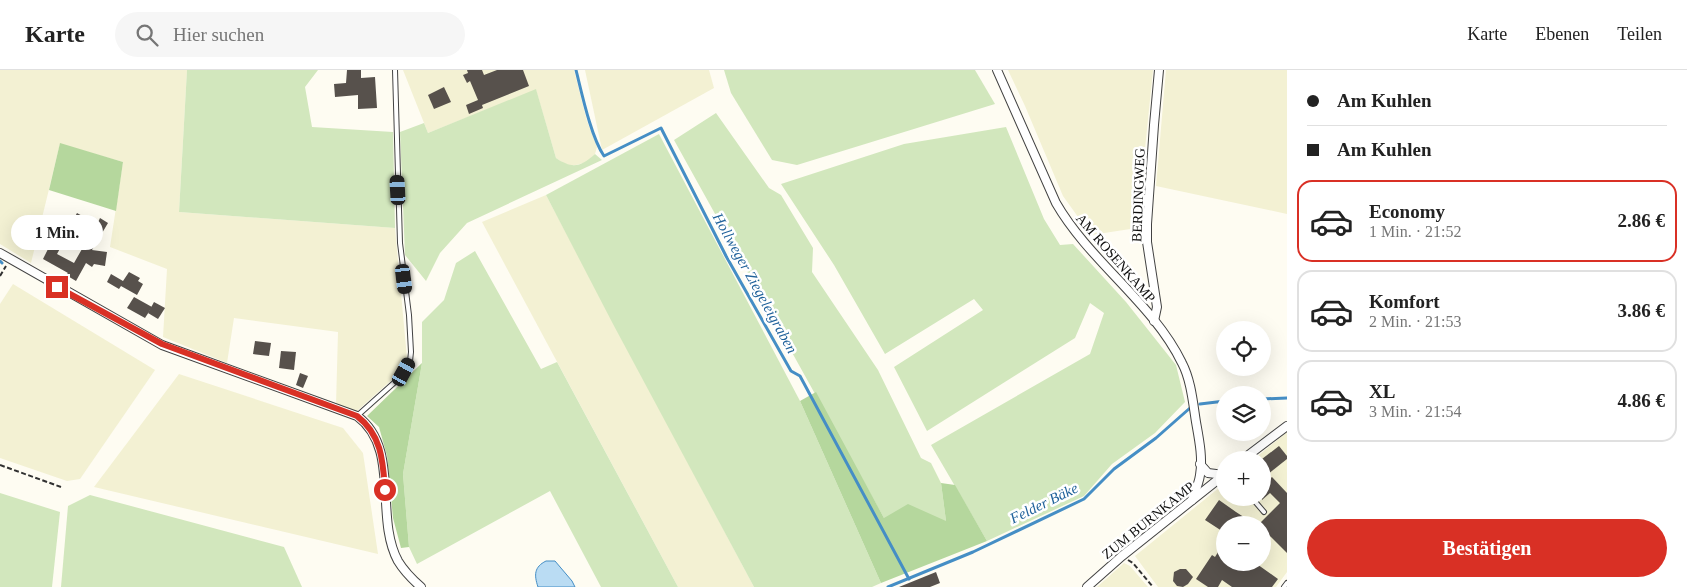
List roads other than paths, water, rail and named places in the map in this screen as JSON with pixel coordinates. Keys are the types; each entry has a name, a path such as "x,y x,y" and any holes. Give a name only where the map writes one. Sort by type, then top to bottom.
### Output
{"street":[{"name":"AM ROSENKAMP","path":"997,70 1056,203 1066,219 1081,240 1154,321 1172,344 1183,365 1195,414 1200,450 1200,475 1192,500"},
{"name":"BERDINGWEG","path":"1154,321 1156,307 1147,242 1147,224 1159,70"},
{"path":"0,254 162,344 357,416 373,432 379,447 390,534 398,560 421,587"},
{"path":"1254,451 1287,426"},
{"path":"1200,464 1208,473 1216,473"},
{"name":"ZUM BURNKAMP","path":"1086,587 1216,481"}],"lane":[{"path":"357,416 404,372 412,352 400,243 395,70"},
{"path":"1259,506 1264,512"},
{"path":"1284,587 1287,583"}],"water":[{"path":"546,561 555,561 575,587 538,587 536,572 539,566"}],"waterway":[{"name":"Hollweger Ziegeleigraben","path":"576,70 591,127 604,156 661,128 726,256 791,371 800,376 909,579"},
{"name":"Felder Bäke","path":"1271,399 1287,398"},
{"name":"Felder Bäke","path":"1200,404 1216,402"},
{"name":"Felder Bäke","path":"888,587 973,552 1084,499 1114,469 1156,438 1190,408"}]}
